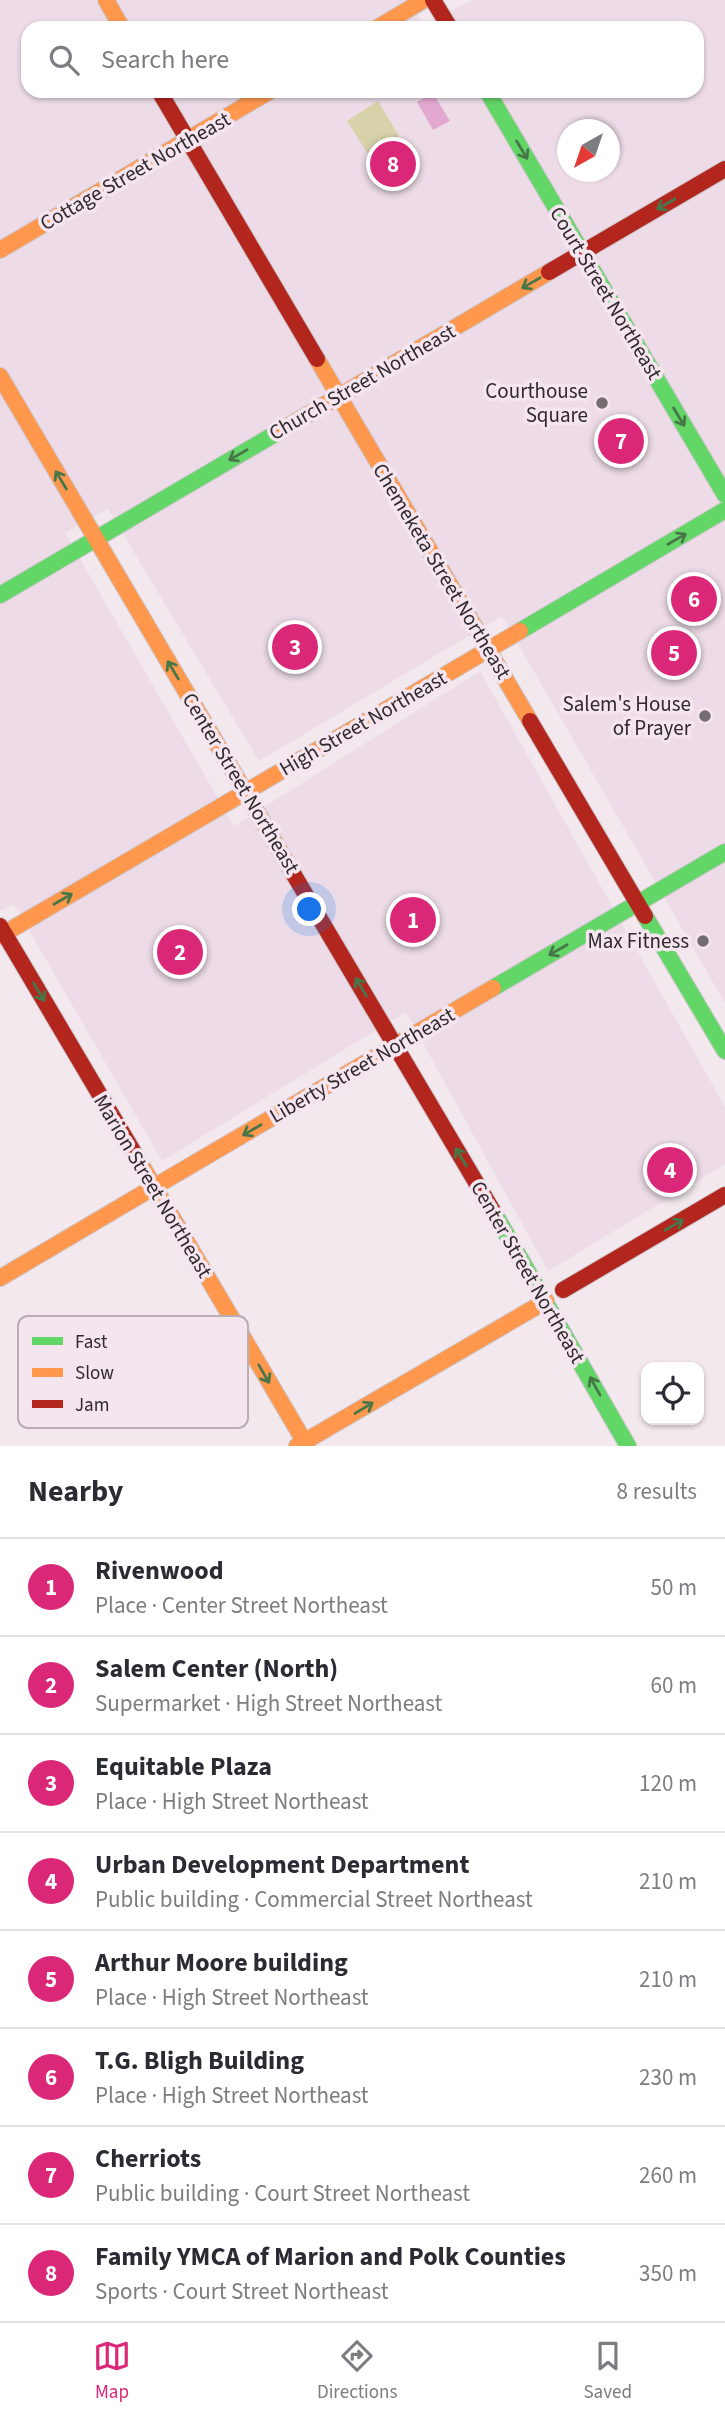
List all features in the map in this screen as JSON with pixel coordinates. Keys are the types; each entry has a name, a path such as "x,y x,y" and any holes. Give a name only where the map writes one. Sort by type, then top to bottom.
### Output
{"main road":[{"path":"106,0 118,21"},
{"path":"389,21 425,0"},
{"path":"433,0 446,21"},
{"name":"Chemeketa Street Northeast","path":"163,98 725,1051"},
{"name":"Cottage Street Northeast","path":"0,250 258,98"},
{"name":"Court Street Northeast","path":"491,98 725,495"},
{"name":"Church Street Northeast","path":"0,595 725,169"},
{"name":"Center Street Northeast","path":"0,376 546,1301 628,1446"},
{"name":"High Street Northeast","path":"2,932 725,510"},
{"name":"Liberty Street Northeast","path":"0,1278 725,852"},
{"name":"Marion Street Northeast","path":"2,932 228,1316"},
{"path":"303,1445 725,1195"},
{"name":"Marion Street Northeast","path":"248,1350 303,1445"}],"shaded area":[{"path":"0,0 409,0 421,21 21,21 21,98 704,98 704,21 429,21 473,0 725,0 725,1003 502,616 259,761 108,509 65,533 234,826 480,671 725,1107 725,1164 548,1271 406,1012 162,1161 14,904 0,911"},
{"path":"424,98 436,98 450,121 433,130 417,102"},
{"path":"378,101 399,136 368,154 347,121"}],"traffic: fast":[{"path":"491,98 725,495"},
{"path":"0,595 280,431"},
{"path":"520,631 725,510"},
{"path":"493,988 725,852"},
{"path":"645,916 725,1051"},
{"path":"493,1211 628,1446"}],"traffic: slow":[{"path":"106,0 118,21"},
{"path":"389,21 424,0"},
{"path":"0,250 258,98"},
{"path":"280,431 549,272"},
{"path":"317,359 530,721"},
{"path":"0,376 294,875"},
{"path":"0,936 520,631"},
{"path":"154,1187 493,988"},
{"path":"136,1156 230,1316"},
{"path":"0,1278 154,1187"},
{"path":"297,1446 546,1301"},
{"path":"248,1346 307,1446"}],"traffic: jam":[{"path":"433,0 446,21"},
{"path":"163,98 317,359"},
{"path":"549,272 725,169"},
{"path":"530,721 645,916"},
{"path":"294,875 493,1211"},
{"path":"0,926 136,1156"},
{"path":"563,1290 725,1195"}],"place":[{"name":"Family YMCA of Marion and Polk Counties","path":"393,164"},
{"name":"Courthouse Square","path":"602,403"},
{"name":"Cherriots","path":"621,441"},
{"name":"T.G. Bligh Building","path":"694,599"},
{"name":"Equitable Plaza","path":"295,647"},
{"name":"Arthur Moore building","path":"674,653"},
{"name":"Salem's House of Prayer","path":"705,716"},
{"name":"Rivenwood","path":"413,920"},
{"name":"Max Fitness","path":"703,941"},
{"name":"Salem Center (North)","path":"180,952"},
{"name":"Urban Development Department","path":"670,1170"}]}
